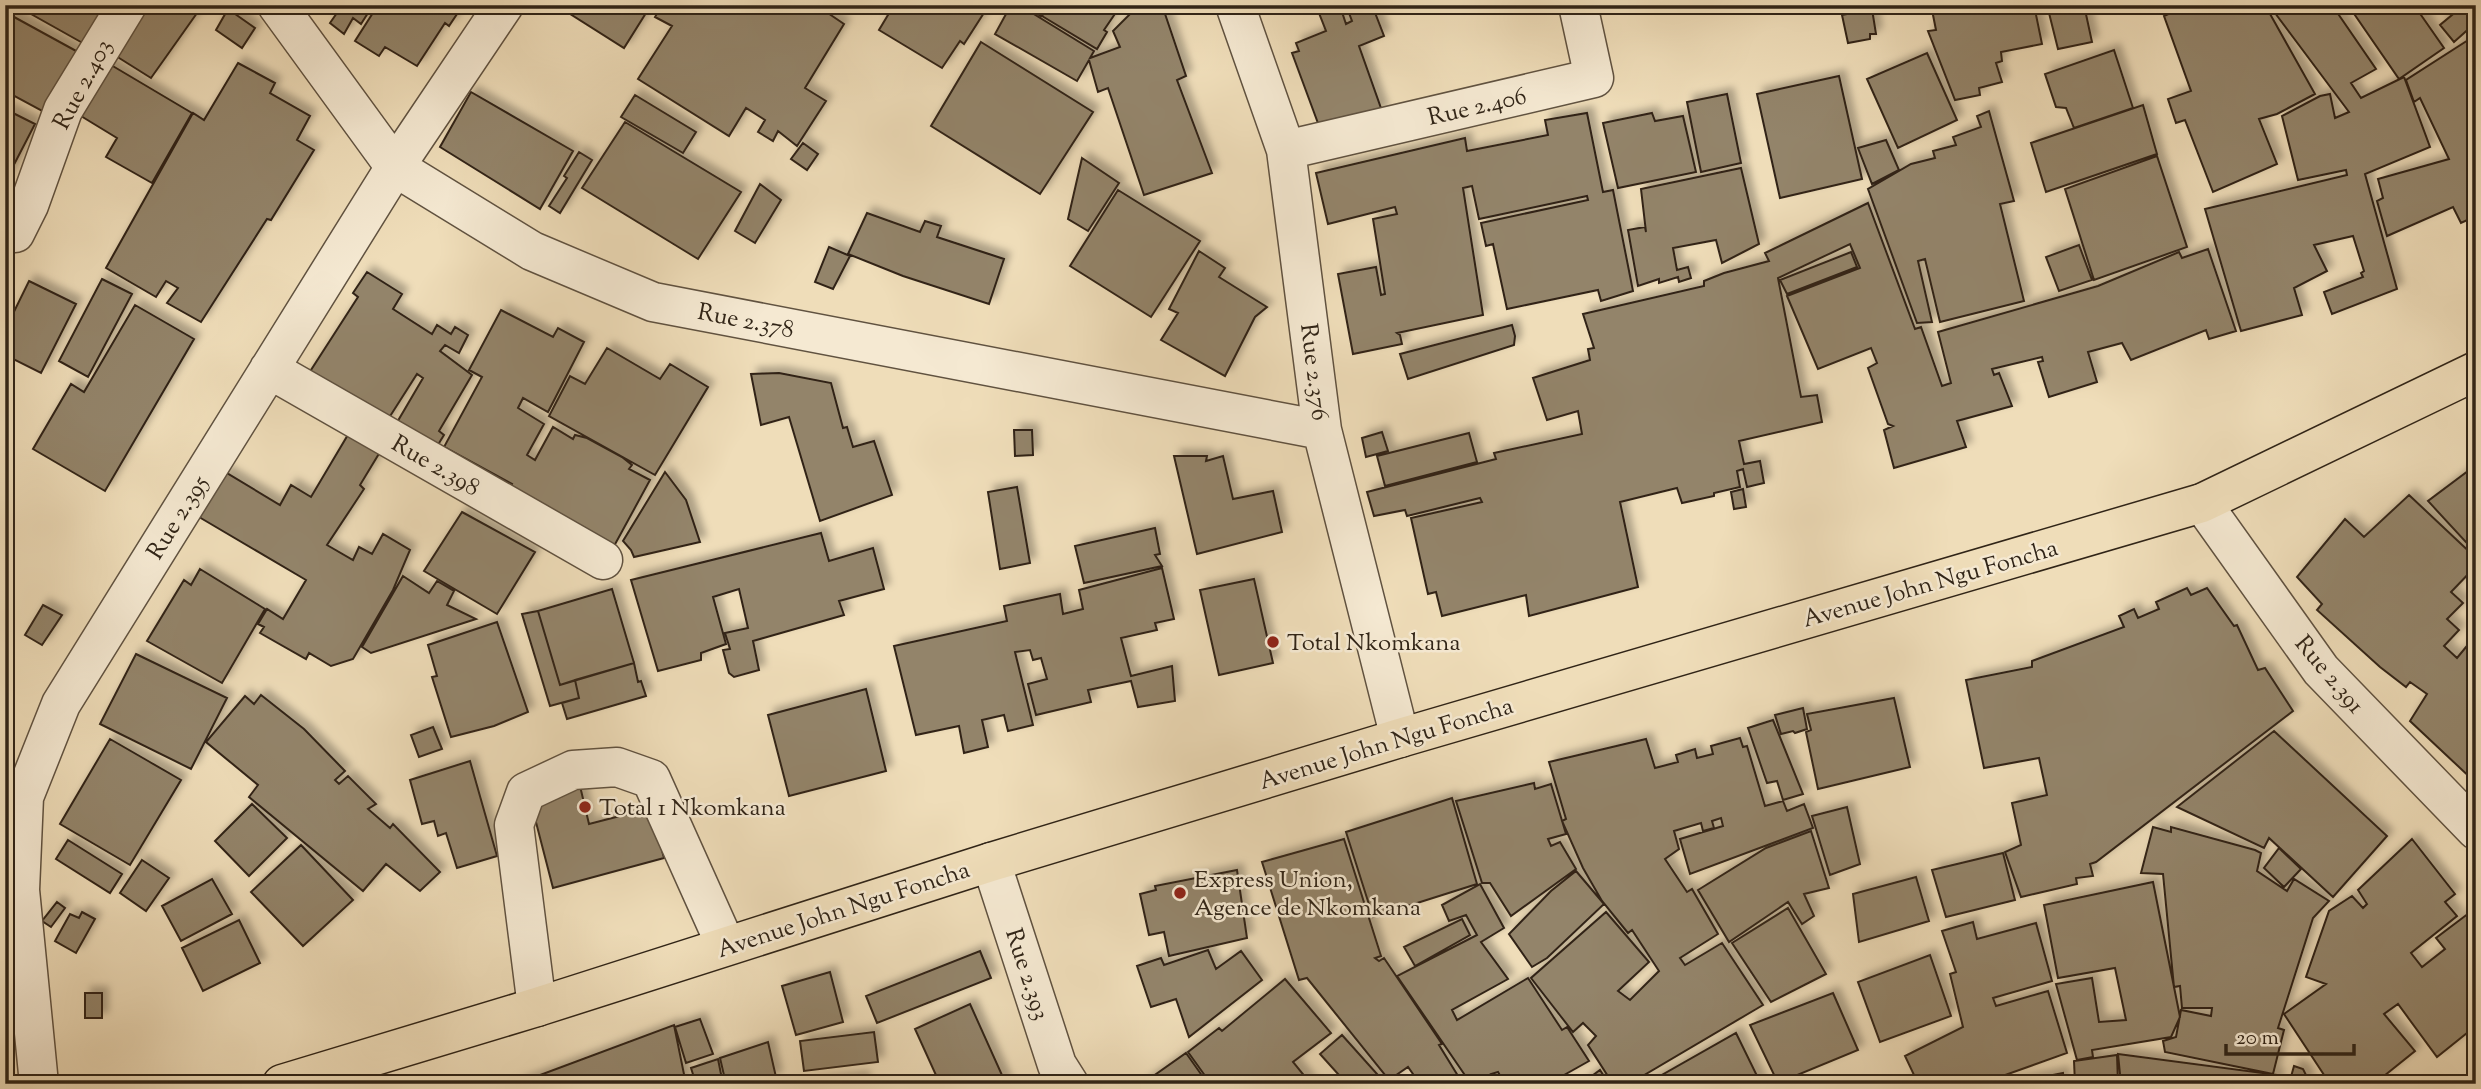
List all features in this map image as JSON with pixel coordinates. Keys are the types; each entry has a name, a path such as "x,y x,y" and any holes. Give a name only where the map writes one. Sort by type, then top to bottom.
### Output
{"main road":[{"name":"Avenue John Ngu Foncha","path":"282,1084 537,1007 991,862 1401,738 2202,503 2476,371"}],"street":[{"name":"Rue 2.403","path":"5,231 15,233 29,205 63,110 127,5"},
{"name":"Rue 2.378","path":"277,5 395,167 532,251 653,302 1322,430"},
{"name":"Rue 2.395","path":"39,1084 20,890 24,797 61,704 395,167 504,5"},
{"name":"Rue 2.376","path":"1235,5 1286,150 1322,430 1401,738"},
{"name":"Rue 2.406","path":"1286,150 1594,79 1578,5"},
{"name":"Rue 2.398","path":"269,369 603,560"},
{"name":"Rue 2.391","path":"2202,503 2321,670 2476,830"},
{"path":"537,1007 514,824 526,792 573,770 617,767 651,779 726,946"},
{"name":"Rue 2.393","path":"991,862 1057,1065 1069,1084"}],"building":[{"path":"15,5 111,5 88,46"},
{"path":"137,5 202,6 151,78 108,51"},
{"path":"333,5 373,5 361,24 353,18 344,34 330,23 339,10"},
{"path":"378,5 463,5 449,26 445,23 417,66 385,47 379,56 355,41"},
{"path":"556,5 651,5 624,48"},
{"path":"662,5 816,5 844,24 805,88 826,101 797,146 778,131 773,141 758,132 765,120 746,108 729,136 638,79 672,26 655,17"},
{"path":"894,5 989,5 964,44 960,41 942,68 879,30"},
{"path":"1011,5 1019,5 1094,51 1090,58 1120,47 1113,31 1133,11 1150,5 1162,5 1186,76 1177,80 1212,173 1144,195 1108,88 1098,92 1089,60 1077,81 995,34"},
{"path":"1024,5 1048,5 1041,16"},
{"path":"1049,5 1121,5 1104,30 1107,32 1097,49 1042,16"},
{"path":"1372,5 1384,36 1359,46 1382,111 1322,134 1292,53 1299,51 1296,43 1326,31 1319,13 1340,6 1346,24 1352,21 1349,13"},
{"path":"1841,5 1883,5 1843,14"},
{"path":"1931,5 2034,5 2042,44 2001,52 2002,61 1996,63 2002,82 1979,88 1980,95 1955,100 1928,31 1936,30"},
{"path":"2047,5 2084,5 2092,42 2058,49"},
{"path":"2188,5 2265,5 2315,94 2277,114 2259,119 2277,164 2213,192 2185,120 2176,123 2168,99 2191,91 2164,16"},
{"path":"2287,5 2332,5 2376,69 2351,83 2361,98 2404,77 2430,147 2365,174 2397,289 2332,314 2324,292 2363,277 2361,273 2364,271 2353,236 2314,245 2327,271 2294,288 2302,315 2241,331 2205,209 2347,175 2346,170 2298,180 2282,116 2320,96 2330,94 2335,118 2349,112 2275,13"},
{"path":"2348,5 2414,5 2444,48 2399,79"},
{"path":"2454,5 2476,5 2476,29 2473,25 2454,42 2440,25 2458,10"},
{"path":"228,9 255,28 242,48 216,30"},
{"path":"1872,9 1876,34 1870,34 1870,39 1848,43 1842,15"},
{"path":"5,12 78,52 44,112 5,91"},
{"path":"2476,35 2476,216 2461,223 2453,207 2387,236 2377,201 2383,198 2378,179 2449,159 2420,98 2414,102 2406,80"},
{"path":"981,42 1093,112 1040,194 931,126"},
{"path":"2114,50 2133,108 2074,128 2066,108 2056,107 2045,74"},
{"path":"1927,53 1957,120 1898,148 1867,79"},
{"path":"106,62 192,113 152,183 106,157 117,138 76,113"},
{"path":"238,63 275,83 270,93 310,116 297,140 314,150 271,220 267,219 201,322 167,303 178,288 166,281 156,297 106,268 193,113 204,120"},
{"path":"1839,76 1862,179 1780,198 1757,94"},
{"path":"471,92 573,151 540,209 440,147"},
{"path":"1727,94 1741,163 1701,172 1687,102"},
{"path":"635,95 696,132 683,153 621,117"},
{"path":"2143,105 2157,154 2046,192 2031,143"},
{"path":"5,109 35,124 5,182"},
{"path":"1989,111 2014,201 2000,204 2024,301 1940,322 1925,259 1918,261 1932,322 1917,323 1868,189 1911,164 1935,158 1933,151 1956,145 1953,137 1981,127 1977,116"},
{"path":"1587,113 1603,192 1613,190 1633,291 1601,301 1598,290 1507,309 1493,244 1486,246 1481,223 1588,200 1587,196 1479,219 1472,186 1463,188 1483,315 1397,333 1402,344 1353,354 1338,274 1376,267 1381,295 1385,294 1373,219 1397,214 1395,207 1328,224 1316,173 1465,138 1467,151 1548,135 1545,120"},
{"path":"1652,113 1655,121 1683,116 1696,172 1618,188 1603,123"},
{"path":"625,122 741,192 698,259 582,188"},
{"path":"1886,140 1899,170 1872,184 1858,148"},
{"path":"803,143 818,154 807,170 791,159"},
{"path":"579,152 592,160 560,213 549,206 567,178 564,176"},
{"path":"2157,156 2187,247 2094,280 2065,189"},
{"path":"1082,158 1119,183 1088,231 1068,219"},
{"path":"1741,168 1759,244 1722,263 1716,240 1673,248 1677,270 1688,267 1691,278 1679,282 1678,277 1659,283 1659,279 1638,286 1628,230 1645,227 1646,232 1641,189"},
{"path":"760,184 781,200 755,243 735,231"},
{"path":"1118,190 1200,241 1151,317 1070,266"},
{"path":"1868,203 1915,329 1921,327 1942,386 1951,383 1938,332 2098,286 2179,252 2182,258 2208,249 2236,331 2209,339 2206,330 2131,360 2122,343 2088,352 2097,382 2049,397 2038,362 2043,361 2042,357 1992,369 1994,375 1999,373 2012,406 1957,421 1966,447 1894,468 1884,430 1893,426 1888,424 1868,368 1877,363 1871,348 1818,369 1787,296 1860,268 1850,244 1778,278 1801,397 1817,395 1822,422 1739,441 1744,464 1760,461 1764,483 1747,487 1743,469 1737,471 1740,487 1714,493 1714,496 1682,503 1677,488 1620,502 1638,587 1529,616 1526,595 1442,616 1436,592 1428,594 1411,518 1482,502 1480,498 1407,516 1405,510 1374,516 1367,492 1496,459 1494,453 1582,434 1578,411 1547,420 1533,378 1590,360 1588,349 1594,348 1583,314 1704,286 1704,281 1724,273 1769,261 1765,253"},
{"path":"867,213 920,232 925,221 941,226 937,237 1004,259 989,304 903,276 848,254"},
{"path":"2079,245 2092,280 2059,291 2046,257"},
{"path":"829,247 850,256 833,289 815,282"},
{"path":"1199,251 1225,268 1219,277 1267,307 1255,317 1225,376 1161,340 1178,313 1169,309"},
{"path":"1851,252 1857,267 1787,294 1780,280"},
{"path":"367,272 402,294 393,309 432,334 437,325 451,334 455,327 468,335 459,353 445,345 440,351 472,375 439,431 444,435 431,456 392,431 423,378 417,374 380,432 302,384 358,297 353,293"},
{"path":"102,279 132,294 88,377 59,361"},
{"path":"29,281 76,304 41,373 5,355 5,330"},
{"path":"135,305 194,339 105,491 33,449 71,384 84,392"},
{"path":"501,310 553,337 558,328 584,342 548,412 523,398 518,408 544,424 527,455 535,460 553,427 573,439 575,435 587,438 622,457 632,465 629,469 650,480 613,548 506,496 512,484 444,447 482,377 469,370"},
{"path":"1512,325 1514,345 1408,379 1400,354"},
{"path":"607,348 660,379 670,364 708,387 655,475 549,416 570,376 585,384"},
{"path":"779,373 831,383 843,428 847,427 853,447 874,441 892,495 820,521 789,417 761,425 751,374"},
{"path":"352,428 383,447 360,485 364,489 327,545 353,560 359,547 372,554 383,534 410,550 393,590 353,659 331,666 309,653 306,659 260,633 264,627 258,624 267,609 283,619 306,580 199,517 225,472 280,505 291,485 311,497"},
{"path":"1014,430 1032,430 1033,455 1015,456"},
{"path":"1382,432 1388,451 1366,457 1362,438"},
{"path":"1469,433 1477,462 1385,486 1377,456"},
{"path":"1174,456 1207,456 1206,461 1223,456 1233,499 1273,491 1282,532 1197,554"},
{"path":"2476,465 2476,553 2428,501"},
{"path":"665,472 686,500 700,542 634,557 623,541"},
{"path":"1017,487 1030,563 1000,569 988,492"},
{"path":"1743,489 1746,507 1734,509 1731,492"},
{"path":"2409,495 2476,558 2476,566 2451,592 2463,603 2447,619 2459,630 2444,646 2457,658 2471,641 2476,645 2476,783 2410,721 2427,694 2410,682 2406,687 2380,667 2317,610 2322,604 2297,577 2345,519 2364,537"},
{"path":"462,512 535,552 497,614 424,571"},
{"path":"1155,528 1160,554 1155,555 1162,566 1084,583 1075,546"},
{"path":"821,533 829,561 873,548 884,589 839,601 844,615 753,641 759,670 734,677 729,673 723,650 730,649 725,633 748,628 739,589 713,597 726,644 701,653 701,660 658,671 631,580"},
{"path":"1162,568 1174,619 1155,623 1157,630 1121,638 1131,676 1172,666 1175,701 1138,707 1131,681 1088,690 1091,702 1036,715 1028,684 1047,679 1041,658 1033,660 1030,650 1015,652 1033,725 1008,731 1004,715 982,720 988,747 964,753 959,726 916,735 894,646 1007,621 1004,606 1060,594 1063,614 1083,609 1079,590"},
{"path":"200,569 265,609 222,683 147,641 184,580 191,585"},
{"path":"403,576 429,593 437,581 454,591 447,605 476,619 371,653 362,647"},
{"path":"1254,579 1273,663 1219,675 1200,590"},
{"path":"2187,588 2191,595 2207,588 2234,626 2237,625 2258,670 2265,668 2293,711 2090,864 2093,876 2076,878 2077,884 2021,897 2005,852 2021,845 2012,803 2047,795 2039,758 1984,768 1966,680 2032,667 2032,661 2124,627 2119,616 2134,609 2138,618 2159,609 2156,602"},
{"path":"612,589 634,663 560,685 538,611"},
{"path":"43,605 62,615 42,645 25,635"},
{"path":"538,611 560,685 575,680 579,698 550,706 522,614"},
{"path":"497,622 528,712 494,726 451,737 432,677 437,676 428,645"},
{"path":"136,654 227,698 191,769 100,724"},
{"path":"634,663 638,682 641,681 646,696 567,719 562,703 579,698 575,680"},
{"path":"866,689 886,771 789,796 768,715"},
{"path":"261,695 304,729 345,771 335,780 339,784 348,776 376,804 368,809 390,828 393,824 440,872 420,891 386,864 363,891 249,797 258,785 206,742 245,696 254,704"},
{"path":"1894,698 1910,767 1818,789 1806,732 1811,730 1807,714"},
{"path":"1803,708 1807,729 1781,734 1775,715"},
{"path":"1773,720 1803,794 1783,800 1777,781 1767,783 1748,728"},
{"path":"433,727 442,749 419,757 411,735"},
{"path":"2274,731 2387,836 2333,897 2269,838 2264,848 2177,807"},
{"path":"1740,738 1743,747 1747,746 1765,806 1783,801 1787,811 1804,804 1813,828 1690,874 1680,839 1723,826 1721,818 1712,821 1714,828 1703,831 1701,823 1674,831 1679,849 1665,859 1687,892 1692,889 1718,934 1680,958 1685,965 1722,943 1763,1005 1629,1084 1613,1084 1588,1045 1596,1036 1583,1023 1573,1032 1531,978 1606,912 1649,962 1618,991 1630,1000 1659,971 1632,930 1628,933 1602,901 1583,868 1562,821 1566,819 1549,762 1646,739 1655,768 1678,762 1676,755 1695,749 1697,758 1713,754 1711,746"},
{"path":"110,739 181,780 130,865 60,824"},
{"path":"470,761 497,856 457,868 446,833 438,836 434,821 422,824 410,780"},
{"path":"1534,783 1535,789 1551,784 1566,834 1548,839 1551,846 1560,842 1576,869 1511,916 1490,883 1482,883 1456,801"},
{"path":"580,786 589,824 651,808 664,858 553,888 530,799"},
{"path":"1452,798 1477,884 1373,917 1346,832"},
{"path":"252,804 287,838 249,876 215,841"},
{"path":"1847,807 1860,864 1830,875 1812,816"},
{"path":"2153,827 2171,832 2171,827 2255,850 2261,853 2257,871 2287,891 2294,879 2329,901 2313,918 2278,1028 2284,1030 2273,1074 2165,1052 2163,1041 2176,1037 2181,1010 2211,1016 2212,1008 2182,1008 2180,986 2174,987 2163,874 2141,873"},
{"path":"1811,831 1829,888 1804,894 1814,916 1802,924 1788,902 1729,942 1698,890 1766,848"},
{"path":"1344,839 1381,956 1375,958 1379,961 1384,958 1442,1044 1439,1045 1463,1084 1420,1084 1408,1067 1389,1080 1307,978 1299,980 1262,862"},
{"path":"2412,839 2455,894 2445,902 2457,916 2411,953 2422,967 2445,949 2436,938 2469,913 2476,921 2476,1036 2471,1039 2467,1033 2437,1057 2398,1004 2384,1014 2415,1051 2374,1084 2330,1084 2284,1014 2326,984 2306,977 2329,911 2352,896 2363,908 2367,904 2358,890"},
{"path":"68,840 122,874 110,893 56,859"},
{"path":"301,845 353,900 303,946 251,892"},
{"path":"2279,848 2301,869 2284,887 2264,868"},
{"path":"2003,853 2015,900 1946,917 1932,870"},
{"path":"142,860 169,878 146,911 120,893"},
{"path":"1237,870 1247,938 1169,956 1164,932 1149,935 1140,894 1156,890 1155,886"},
{"path":"1576,871 1604,904 1547,958 1532,967 1509,934 1551,891"},
{"path":"1916,877 1929,921 1859,942 1853,894"},
{"path":"212,879 232,914 181,941 162,906"},
{"path":"2153,882 2180,1017 2171,1037 2092,1050 2093,1057 2077,1060 2056,984 2092,978 2099,1022 2126,1020 2115,968 2058,978 2044,905"},
{"path":"1480,884 1504,928 1481,942 1508,979 1452,1010 1457,1020 1528,978 1562,1030 1567,1027 1589,1061 1548,1084 1505,1084 1498,1072 1491,1074 1498,1084 1471,1084 1397,976 1477,935 1466,915 1449,921 1442,905"},
{"path":"57,902 65,908 51,927 42,921"},
{"path":"1788,908 1826,974 1771,1002 1732,943"},
{"path":"82,912 95,919 76,953 55,941 70,914 79,918"},
{"path":"1462,919 1470,935 1415,966 1404,947"},
{"path":"239,920 260,963 203,991 182,948"},
{"path":"1973,922 1977,939 2036,923 2052,981 1993,998 1996,1006 2048,991 2067,1053 1980,1084 1908,1084 1906,1082 1915,1077 1905,1056 1963,1027 1950,974 1956,972 1942,931"},
{"path":"1208,950 1216,969 1241,951 1262,980 1189,1037 1176,999 1151,1007 1137,966 1161,958 1164,965"},
{"path":"980,951 991,978 877,1023 866,996"},
{"path":"1930,955 1951,1016 1880,1042 1858,982"},
{"path":"830,972 843,1022 796,1035 782,986"},
{"path":"1285,979 1331,1033 1293,1062 1311,1084 1211,1084 1188,1052 1219,1028 1222,1031"},
{"path":"85,993 102,993 102,1018 85,1018"},
{"path":"1833,993 1858,1050 1778,1083 1750,1025"},
{"path":"970,1004 1006,1084 940,1084 915,1029"},
{"path":"700,1019 713,1054 686,1063 675,1027"},
{"path":"674,1025 686,1084 516,1084"},
{"path":"874,1032 878,1062 804,1071 800,1041"},
{"path":"1736,1033 1761,1084 1646,1084"},
{"path":"1342,1035 1386,1084 1347,1084 1320,1054"},
{"path":"768,1042 776,1077 756,1084 726,1084 720,1058"},
{"path":"1186,1053 1208,1084 1142,1084"},
{"path":"2118,1054 2278,1075 2277,1084 2121,1084"},
{"path":"2117,1055 2118,1084 2075,1084 2074,1061"},
{"path":"718,1059 723,1084 696,1084 691,1068"},
{"path":"2294,1066 2303,1069 2308,1079 2306,1084 2289,1084"},
{"path":"1600,1070 1609,1084 1581,1084"},
{"path":"2063,1073 2064,1084 2008,1084"},
{"path":"863,1077 864,1084 808,1084"}],"place":[{"name":"Total Nkomkana","path":"1273,642"},
{"name":"Total 1 Nkomkana","path":"585,807"},
{"name":"Express Union, Agence de Nkomkana","path":"1180,893"}]}
